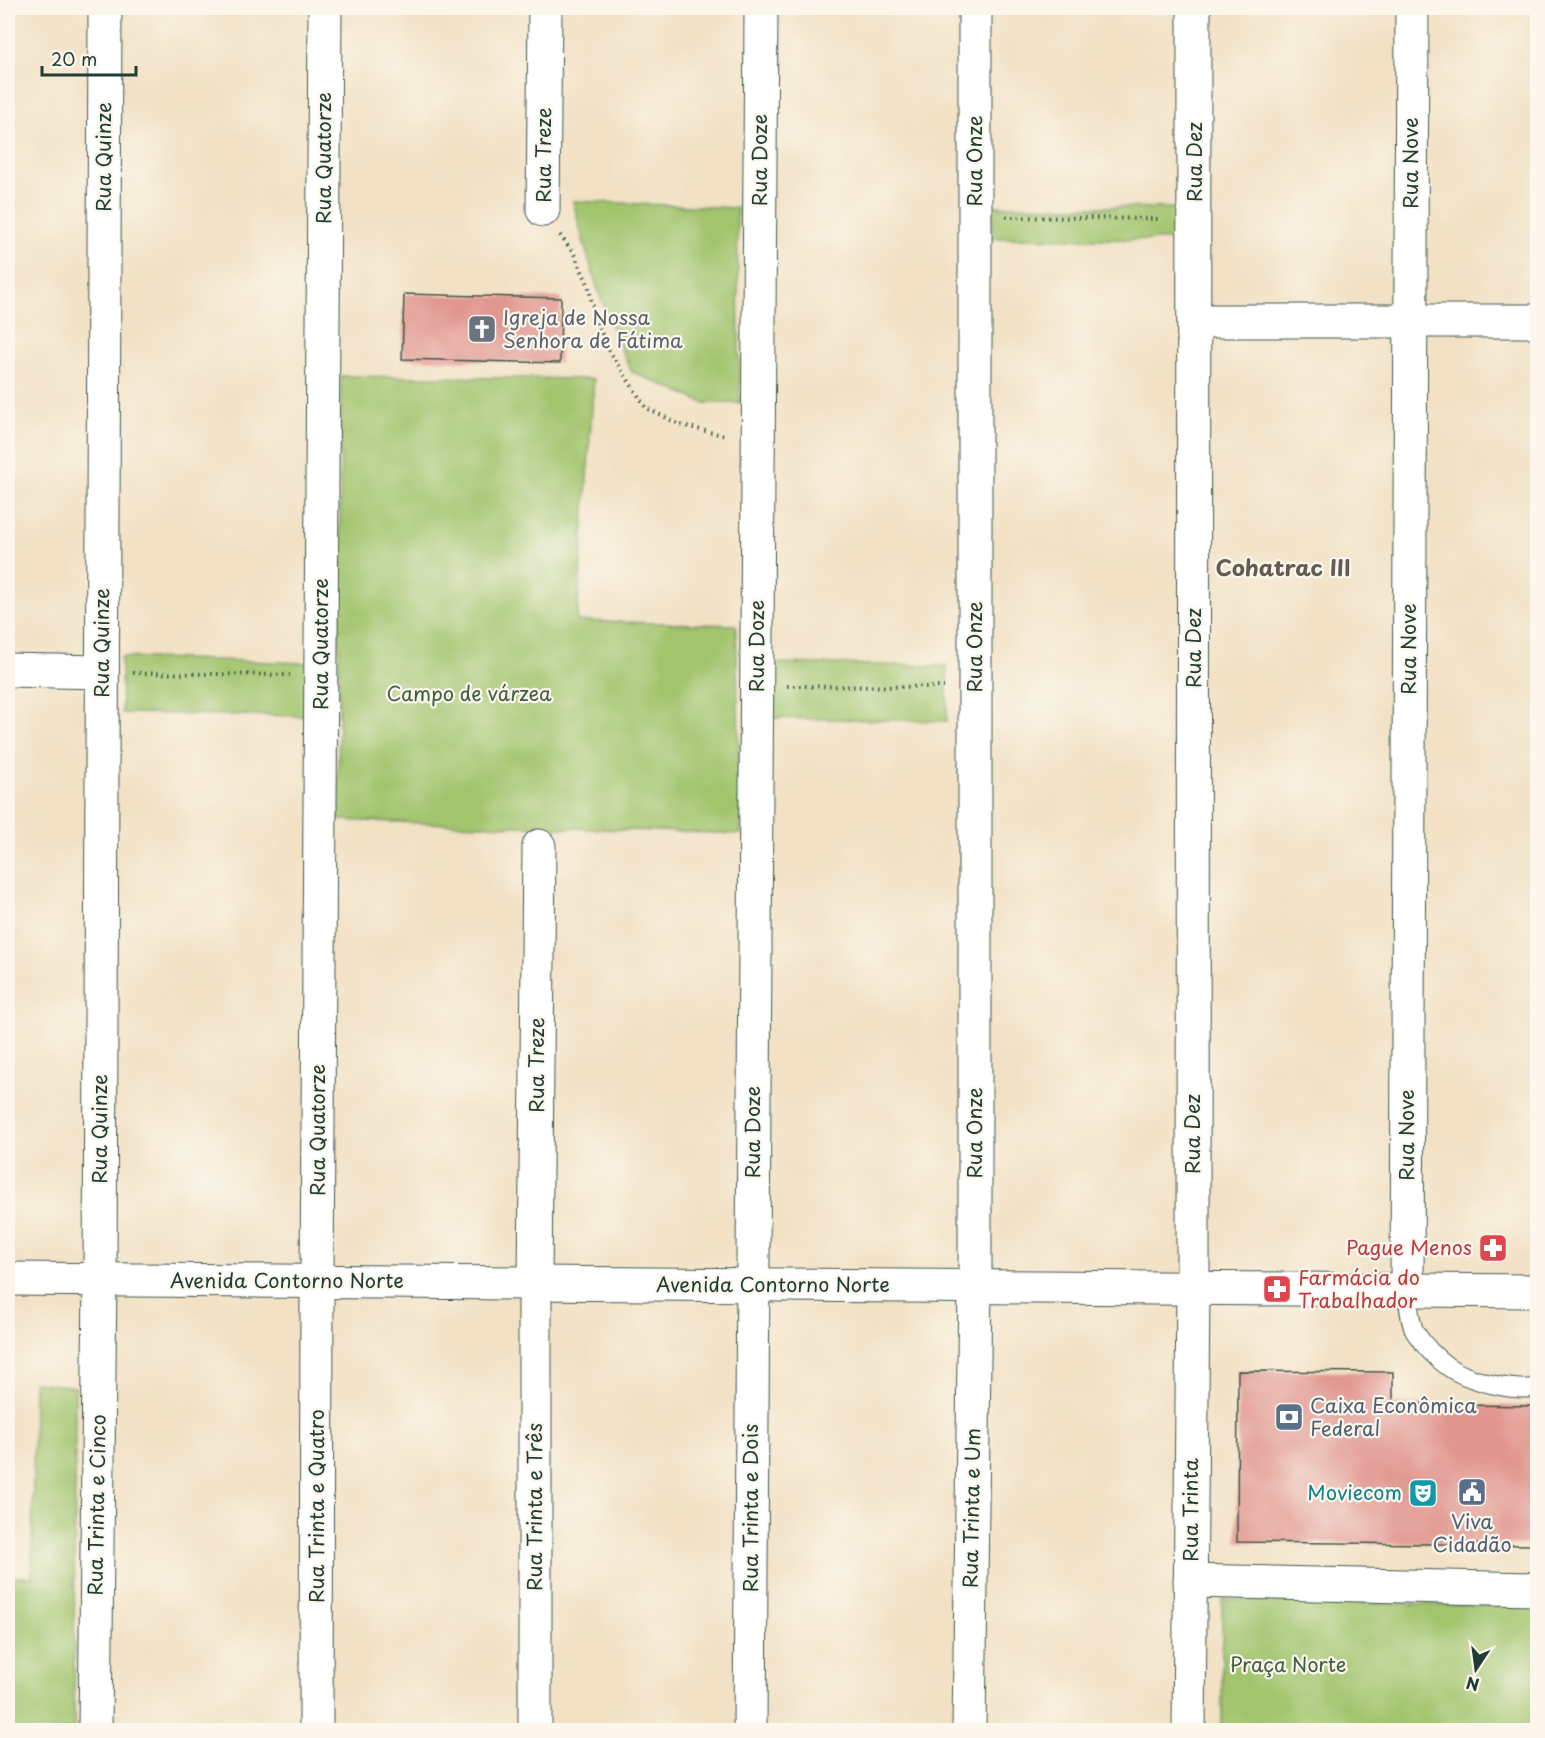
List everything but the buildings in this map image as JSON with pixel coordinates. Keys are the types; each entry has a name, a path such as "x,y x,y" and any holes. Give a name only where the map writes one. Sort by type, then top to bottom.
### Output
{"street":[{"name":"Rua Quinze","path":"100,1279 105,8"},
{"name":"Rua Quatorze","path":"317,1281 325,8"},
{"name":"Rua Treze","path":"543,210 544,8"},
{"name":"Rua Doze","path":"752,1285 761,8"},
{"name":"Rua Onze","path":"975,8 975,1286"},
{"name":"Rua Dez","path":"1193,1289 1194,8"},
{"name":"Rua Nove","path":"1407,1290 1412,8"},
{"path":"1194,321 1538,321"},
{"path":"8,670 102,672"},
{"name":"Rua Treze","path":"535,1283 539,846"},
{"name":"Avenida Contorno Norte","path":"8,1279 1538,1292"},
{"name":"Rua Trinta e Cinco","path":"94,1731 100,1279"},
{"name":"Rua Trinta e Quatro","path":"316,1731 317,1281"},
{"name":"Rua Trinta e Três","path":"535,1283 536,1731"},
{"name":"Rua Trinta e Dois","path":"750,1731 752,1285"},
{"name":"Rua Trinta e Um","path":"969,1731 975,1286"},
{"name":"Rua Trinta","path":"1189,1731 1193,1289"},
{"path":"1190,1581 1538,1589"}],"lane":[{"path":"1407,1290 1414,1330 1448,1367 1477,1380 1509,1388 1538,1388"}],"path":[{"name":"Rua Treze","path":"543,210 574,254 588,284 596,320 609,349 646,408 681,425 720,433 758,447"},
{"path":"975,216 1195,220"},
{"path":"102,672 321,676"},
{"path":"757,686 975,687"}],"green space":[{"path":"573,201 737,208 740,403 704,403 632,372 613,330 598,288"},
{"path":"992,206 1177,208 1177,240 992,238"},
{"name":"Campo de várzea","path":"341,376 594,379 577,621 736,625 741,834 338,820"},
{"path":"121,657 309,663 308,716 122,713"},
{"path":"765,663 947,666 947,721 765,718"},
{"path":"34,1382 75,1387 74,1730 8,1730 8,1577 32,1577"},
{"name":"Praça Norte","path":"1222,1599 1537,1607 1537,1730 1222,1730"}],"place":[{"name":"Igreja de Nossa Senhora de Fátima","path":"482,329"},
{"name":"Pague Menos","path":"1493,1248"},
{"name":"Farmácia do Trabalhador","path":"1277,1289"},
{"name":"Caixa Econômica Federal","path":"1289,1417"},
{"name":"Viva Cidadão","path":"1472,1492"},
{"name":"Moviecom","path":"1423,1493"}],"district":[{"name":"Cohatrac III","path":"1283,568"}]}
